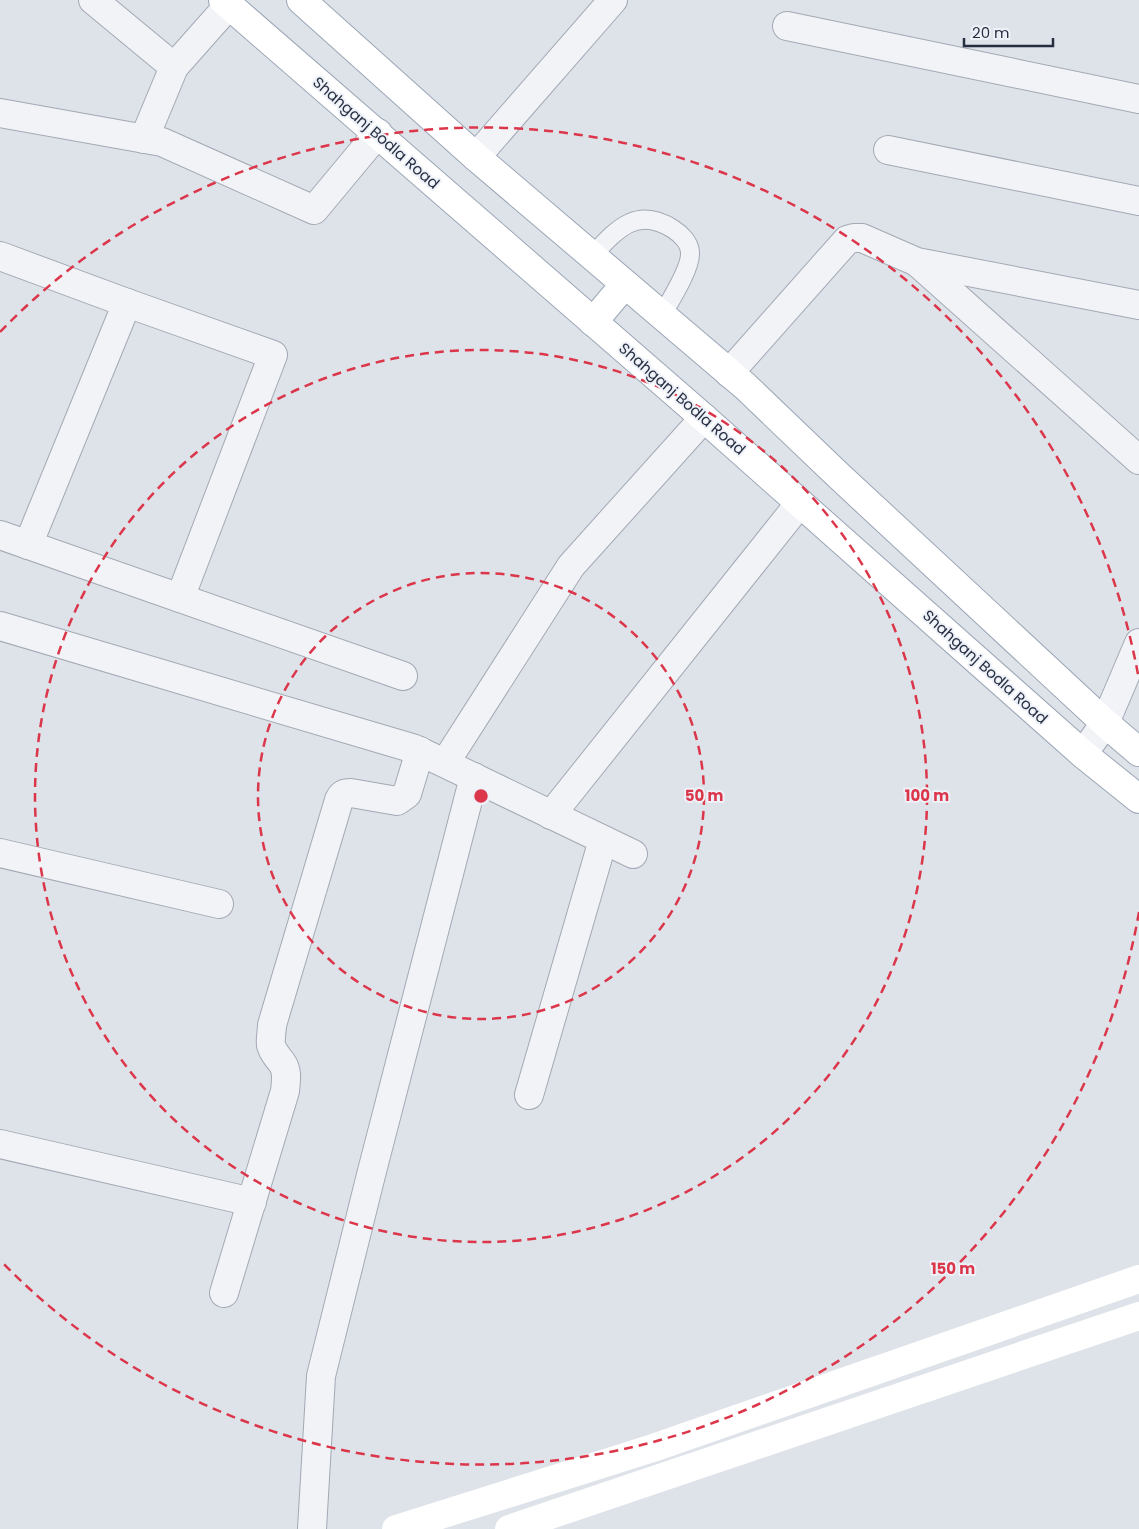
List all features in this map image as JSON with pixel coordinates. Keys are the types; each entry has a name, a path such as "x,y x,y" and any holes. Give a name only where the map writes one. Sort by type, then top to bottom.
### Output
{"main road":[{"path":"302,0 476,157 745,386 838,475 1105,723 1139,752"},
{"name":"Shahganj Bodla Road","path":"226,3 704,418 1083,754 1139,799"},
{"path":"594,322 625,284"},
{"path":"396,1529 653,1448 1139,1279"},
{"path":"509,1529 1139,1316"}],"street":[{"path":"93,0 174,67"},
{"path":"476,157 613,0"},
{"path":"144,139 174,67 226,3"},
{"path":"787,26 1139,99"},
{"path":"0,113 162,142 314,210 378,133"},
{"path":"888,150 1139,201"},
{"path":"730,373 847,240 854,238 862,238 917,262 1139,305"},
{"path":"0,256 127,304 273,355 180,598"},
{"path":"917,262 1139,460"},
{"path":"28,545 127,304"},
{"path":"445,763 571,566 704,418"},
{"path":"551,815 800,503"},
{"path":"0,535 403,676"},
{"path":"0,626 420,751 633,854"},
{"path":"1083,754 1105,723 1139,643"},
{"path":"224,1294 287,1079 283,1064 271,1045 272,1025 339,800 341,795 351,793 398,801 407,794 420,751"},
{"path":"312,1529 321,1376 370,1175 474,778"},
{"path":"529,1095 603,840"},
{"path":"0,853 219,904"},
{"path":"0,1144 252,1202"}],"lane":[{"path":"593,255 612,234 631,222 641,219 659,221 675,230 684,238 690,253 686,270 662,315"}]}
